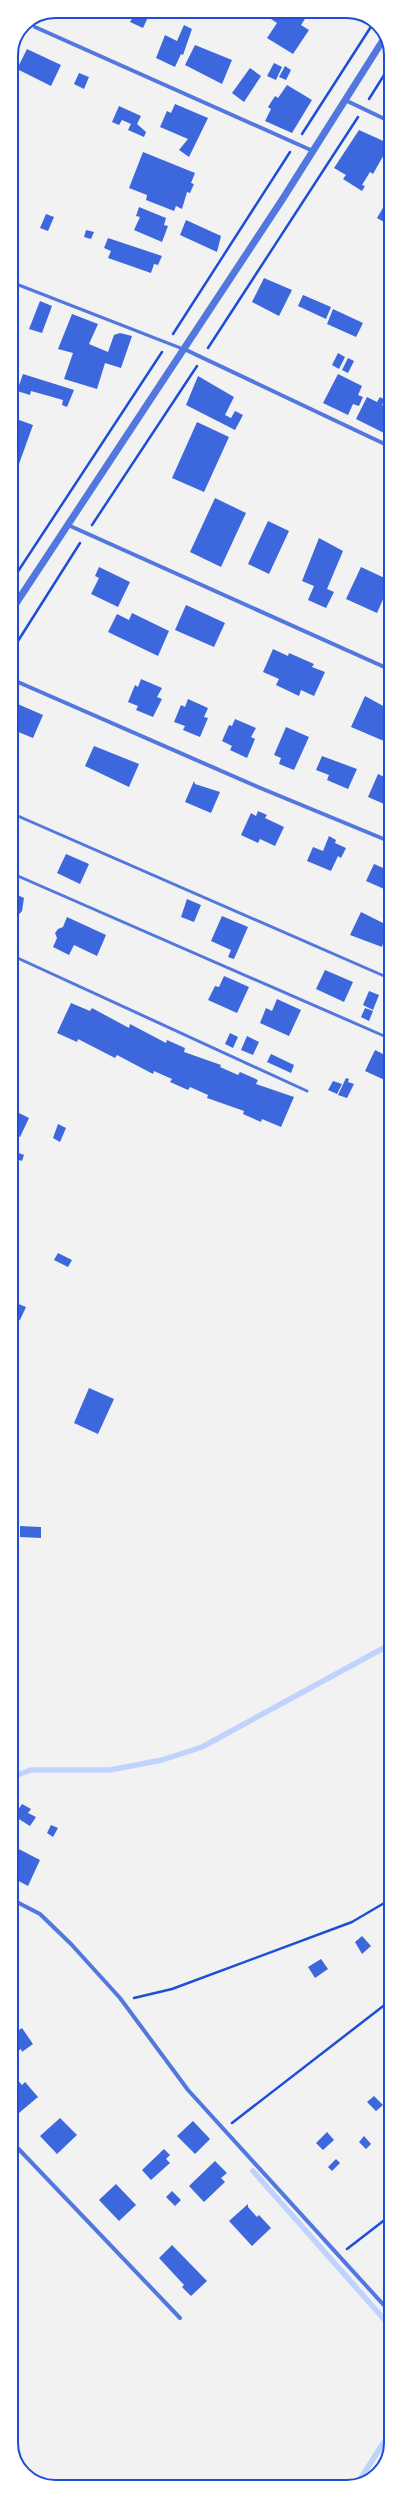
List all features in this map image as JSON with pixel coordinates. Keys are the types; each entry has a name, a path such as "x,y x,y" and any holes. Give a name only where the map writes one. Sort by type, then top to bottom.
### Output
{"street":[{"path":"35,27 314,151"},
{"path":"18,600 314,151 382,42"},
{"path":"345,100 384,119"},
{"path":"184,349 384,444"},
{"path":"68,525 384,667"},
{"path":"18,682 258,787 384,839"},
{"path":"18,1903 40,1914 53,1926 120,1998 188,2090 384,2305"},
{"path":"18,2147 180,2318"}],"lane":[{"path":"18,285 184,349"},
{"path":"18,816 384,976"},
{"path":"18,876 384,1036"},
{"path":"18,958 307,1091"}],"path":[{"path":"18,571 371,27"},
{"path":"120,1998 141,1998 172,1989 352,1922 384,1903"},
{"path":"224,2129 384,2005"},
{"path":"338,2255 384,2220"}],"building":[{"path":"132,18 148,18 143,28 130,22"},
{"path":"270,18 306,18 301,25 309,30 293,54 267,38 277,23"},
{"path":"184,25 192,29 183,55 181,54 175,67 156,58 165,35 177,41"},
{"path":"195,45 232,60 222,84 185,65"},
{"path":"27,49 61,65 51,86 18,70"},
{"path":"274,63 282,67 276,80 267,76"},
{"path":"285,66 291,70 286,80 279,77"},
{"path":"250,68 261,76 244,102 232,93"},
{"path":"79,73 89,77 84,89 74,84"},
{"path":"287,85 312,100 292,133 265,121 271,109 268,107 275,96 278,98"},
{"path":"175,104 208,118 189,157 179,150 188,139 160,127 167,111 171,113"},
{"path":"119,106 141,116 137,124 146,132 144,137 128,130 131,124 122,120 119,125 112,122"},
{"path":"359,130 384,141 384,155 373,174 370,172 362,185 365,186 362,191 343,179 346,175 334,168"},
{"path":"143,152 195,173 191,183 194,184 190,193 187,192 182,209 176,206 174,211 146,200 147,195 129,188"},
{"path":"384,206 384,222 377,218"},
{"path":"139,207 166,218 164,225 168,226 162,242 134,230 140,217 136,216"},
{"path":"46,214 54,217 48,231 40,228"},
{"path":"186,220 221,236 217,252 180,235"},
{"path":"86,230 94,232 91,239 84,237"},
{"path":"108,238 162,256 158,265 154,264 151,273 108,258 111,251 104,248"},
{"path":"264,278 292,290 279,316 252,302"},
{"path":"303,295 331,307 326,319 298,306"},
{"path":"40,301 52,306 42,333 29,329"},
{"path":"333,309 363,323 356,337 327,324"},
{"path":"72,314 98,324 89,344 108,352 114,335 120,333 132,336 121,368 105,363 97,389 64,379 73,353 58,349"},
{"path":"338,353 345,357 339,369 332,365"},
{"path":"348,358 354,361 348,373 342,370"},
{"path":"23,374 74,390 67,407 62,405 63,400 31,391 30,395 18,391"},
{"path":"338,374 362,386 358,395 363,397 359,406 353,404 348,415 323,403"},
{"path":"198,376 234,397 225,415 231,418 235,411 243,415 235,430 186,405"},
{"path":"367,397 377,402 380,397 384,399 382,405 384,406 384,433 356,419"},
{"path":"18,420 33,425 18,464"},
{"path":"197,422 229,437 204,492 172,478"},
{"path":"215,498 246,513 221,567 190,552"},
{"path":"268,521 289,531 269,574 248,564"},
{"path":"319,538 343,551 327,589 334,592 326,608 308,600 314,586 302,581"},
{"path":"99,567 130,582 118,607 91,594 99,578 95,576"},
{"path":"361,567 384,578 384,597 377,613 346,599"},
{"path":"186,605 225,623 214,647 175,630"},
{"path":"132,613 169,631 158,656 108,632 117,614 129,620"},
{"path":"273,649 288,656 289,653 314,664 312,667 325,672 314,696 301,690 299,696 276,685 279,679 263,672"},
{"path":"141,679 162,688 157,697 162,699 153,717 136,710 138,706 128,702 135,685 138,687"},
{"path":"365,696 384,706 384,741 351,727"},
{"path":"188,699 208,708 204,717 208,718 200,737 183,730 185,726 174,722 181,705 185,707"},
{"path":"18,704 43,715 33,738 18,732"},
{"path":"235,719 256,728 251,737 255,739 247,758 230,750 232,746 222,741 229,725 232,726"},
{"path":"286,727 309,737 294,770 279,764 281,758 274,755"},
{"path":"94,746 139,764 129,787 85,766"},
{"path":"322,756 357,769 348,789 327,780 329,775 316,770"},
{"path":"378,774 384,777 384,804 368,797"},
{"path":"194,781 195,784 220,792 211,813 185,802"},
{"path":"258,811 267,815 265,818 284,827 275,846 260,839 258,843 241,835 251,813 256,816"},
{"path":"329,836 336,840 335,843 346,848 341,858 338,856 331,871 307,861 313,847 323,851"},
{"path":"66,854 89,864 80,884 57,873"},
{"path":"374,864 384,868 384,889 366,881"},
{"path":"18,895 24,898 22,911 18,916"},
{"path":"187,899 201,905 194,922 181,917"},
{"path":"361,912 384,924 384,940 382,947 350,935"},
{"path":"222,916 248,927 234,959 228,957 231,950 211,941"},
{"path":"67,917 106,935 97,956 74,945 69,955 53,947 57,938 55,933 58,929 63,927"},
{"path":"325,970 353,982 344,1002 316,989"},
{"path":"224,976 249,987 237,1013 208,1000 215,986 219,987"},
{"path":"369,991 379,995 373,1010 363,1005"},
{"path":"277,999 301,1010 289,1036 260,1023 266,1008 272,1011"},
{"path":"71,1003 90,1011 92,1008 129,1028 130,1024 166,1043 167,1040 185,1048 184,1052 221,1065 220,1067 238,1075 240,1072 258,1080 256,1084 294,1097 281,1127 262,1119 261,1122 243,1114 244,1111 207,1098 208,1095 190,1087 188,1090 170,1082 172,1079 154,1071 153,1074 117,1055 115,1058 78,1039 77,1042 57,1033"},
{"path":"365,1008 373,1011 369,1021 361,1017"},
{"path":"230,1033 238,1037 233,1048 225,1044"},
{"path":"247,1036 259,1042 253,1055 241,1050"},
{"path":"375,1050 384,1054 384,1080 365,1071"},
{"path":"271,1054 294,1065 291,1073 267,1062"},
{"path":"346,1078 349,1079 348,1082 354,1084 347,1098 338,1095"},
{"path":"333,1081 342,1084 337,1094 328,1090"},
{"path":"18,1112 29,1118 20,1137 18,1136"},
{"path":"58,1124 66,1128 60,1142 53,1138"},
{"path":"18,1153 24,1155 22,1161 18,1160"},
{"path":"58,1253 72,1260 68,1267 54,1260"},
{"path":"18,1304 26,1307 20,1320 18,1319"},
{"path":"89,1388 114,1399 98,1434 74,1423"},
{"path":"20,1526 41,1527 41,1538 20,1537"},
{"path":"22,1804 31,1809 28,1813 36,1817 30,1826 18,1818 18,1810"},
{"path":"51,1825 58,1828 53,1837 47,1833"},
{"path":"18,1849 40,1860 28,1886 18,1881"},
{"path":"362,1936 371,1946 362,1954 355,1942"},
{"path":"321,1959 328,1969 315,1978 308,1967"},
{"path":"22,2028 33,2044 22,2052 21,2049 18,2051 18,2031"},
{"path":"18,2080 22,2085 25,2082 38,2097 18,2114"},
{"path":"374,2096 383,2105 376,2111 367,2102"},
{"path":"60,2118 77,2135 57,2154 40,2136"},
{"path":"193,2121 210,2139 195,2154 177,2136"},
{"path":"327,2132 334,2140 323,2150 316,2143"},
{"path":"364,2136 371,2144 366,2149 359,2142"},
{"path":"164,2149 170,2155 166,2159 170,2163 151,2180 142,2170"},
{"path":"336,2159 340,2163 332,2171 328,2167"},
{"path":"215,2161 227,2173 221,2178 225,2182 204,2202 189,2186"},
{"path":"116,2184 136,2205 119,2221 99,2200"},
{"path":"172,2191 181,2200 175,2206 166,2197"},
{"path":"248,2204 248,2207 257,2217 259,2215 271,2228 252,2246 229,2221"},
{"path":"172,2245 207,2281 191,2296 182,2287 184,2285 159,2258"}],"waterway":[{"path":"18,1775 31,1770 110,1770 162,1760 202,1747 384,1648"},
{"path":"253,2171 384,2319"},
{"path":"361,2477 384,2442"}]}
